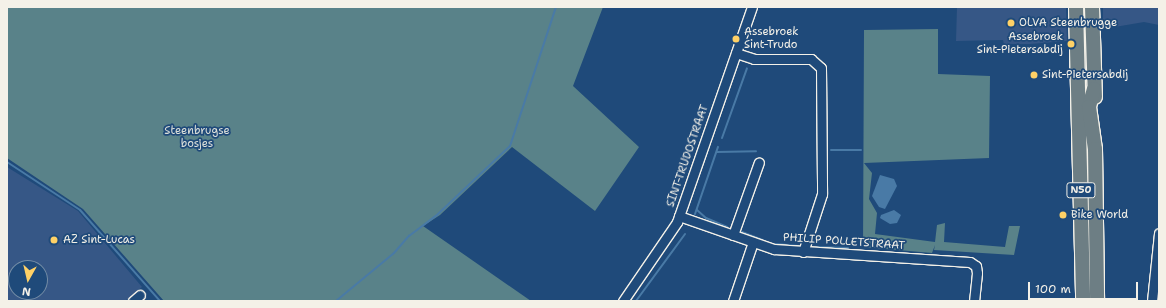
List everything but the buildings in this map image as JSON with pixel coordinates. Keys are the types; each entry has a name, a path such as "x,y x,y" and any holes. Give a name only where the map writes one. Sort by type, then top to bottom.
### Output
{"main road":[{"name":"N50","path":"1076,7 1083,301"},
{"name":"N50","path":"1092,7 1094,89 1089,107 1095,149 1097,301"}],"street":[{"name":"SINT-TRUDOSTRAAT","path":"623,301 679,216 752,7"},
{"path":"736,53 754,59 810,59 821,68 822,194 803,252"},
{"path":"733,235 759,162"},
{"name":"PHILIP POLLETSTRAAT","path":"679,216 774,249 970,262 976,266 977,273 974,301"},
{"path":"1152,301 1159,232"},
{"path":"733,301 753,242"}],"shaded area":[{"name":"OLVA Steenbrugge","path":"957,7 1066,7 1067,41 1030,44 1004,44 1003,40 956,41"},
{"path":"1103,7 1159,7 1159,25 1144,22 1103,29"},
{"name":"AZ Sint-Lucas","path":"7,167 78,211 142,287 125,301 7,301"},
{"path":"880,175 894,179 897,186 885,209 879,207 872,196"},
{"path":"894,210 901,215 897,223 890,224 880,218 881,215"}],"green space":[{"name":"Steenbrugse bosjes","path":"7,7 603,7 573,86 639,147 595,211 512,147 440,215 423,226 531,301 164,301 83,209 7,158"},
{"path":"938,29 938,74 990,76 989,158 864,163 872,173 869,199 877,213 875,234 935,242 937,225 945,223 944,242 1005,247 1009,226 1020,226 1014,255 934,250 935,245 932,253 863,247 864,30"}],"waterway":[{"path":"336,301 394,253 409,236 438,214 510,146 556,7"},
{"path":"722,138 747,68"},
{"path":"695,214 718,147"},
{"path":"831,150 861,150"},
{"path":"717,152 756,151"},
{"path":"7,162 80,210 160,301"},
{"path":"697,210 706,218 727,227"},
{"path":"742,232 763,240"},
{"path":"636,301 685,234"},
{"path":"776,244 798,246"},
{"path":"816,247 848,248"}],"place":[{"name":"OLVA Steenbrugge","path":"1011,23"},
{"name":"Assebroek Sint-Trudo","path":"736,39"},
{"name":"Assebroek Sint-Pietersabdij","path":"1071,44"},
{"name":"Sint-Pietersabdij","path":"1034,75"},
{"name":"Bike World","path":"1063,215"},
{"name":"AZ Sint-Lucas","path":"54,240"}]}
